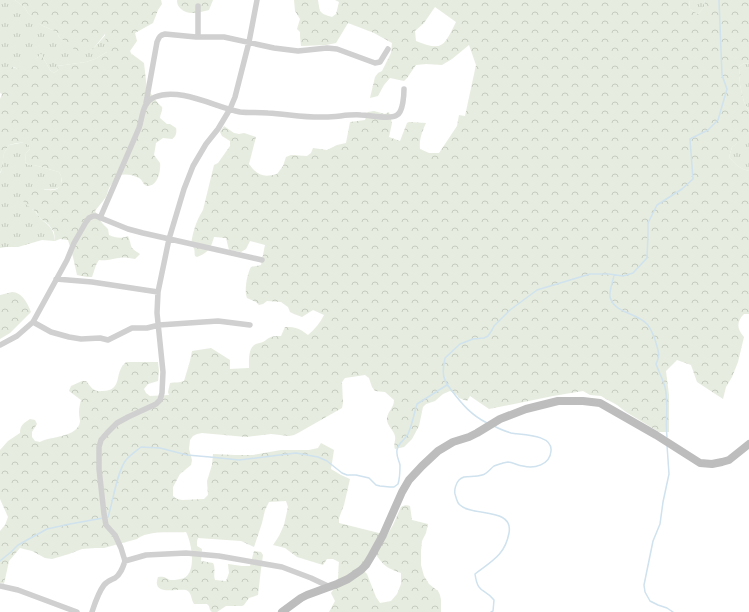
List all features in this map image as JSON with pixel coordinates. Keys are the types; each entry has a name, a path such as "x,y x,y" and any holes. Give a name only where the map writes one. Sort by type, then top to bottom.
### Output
{"main road":[{"path":"282,612 301,598 330,587 352,576 366,565 409,480 415,472 438,451 453,442 469,437 500,419 526,409 558,401 600,403 700,462 712,464 729,460 749,444"}],"street":[{"path":"92,612 97,597 109,581 118,576 125,561 115,535 106,525 99,469 98,447 101,440 117,423 156,404 160,400 163,372 157,313 158,292 169,239 184,189 193,166 206,144 218,130 235,97 249,42 257,0"},
{"path":"198,6 198,37"},
{"path":"100,218 139,128 146,103 157,42 162,35 224,37 274,48 298,51 327,48 378,63 382,60 388,49"},
{"path":"146,103 154,97 166,94 201,100 230,109 250,113 323,117 356,115 383,117 396,116 400,113 404,89"},
{"path":"0,345 17,336 33,322 74,243 86,222 93,216 143,233 262,260"},
{"path":"56,279 92,282 158,292"},
{"path":"33,322 51,332 69,337 81,339 100,338 108,340 132,328 147,328 159,325 218,321 250,326"},
{"path":"125,561 146,555 186,553 219,556 282,567 330,587"},
{"path":"0,586 18,590 77,612"}],"green space":[{"path":"0,0 15,0 41,25 57,32 59,37 78,51 93,49 109,31 107,52 86,62 57,66 58,70 54,73 50,70 41,54 36,59 18,69 14,67 0,69"},
{"path":"15,0 161,0 162,4 153,23 135,33 137,41 130,51 132,55 144,63 147,90 162,107 160,118 167,124 170,124 176,128 176,134 172,139 163,138 156,143 154,155 160,163 160,166 158,177 154,183 146,186 136,177 123,174 118,175 109,188 106,197 95,211 102,223 108,229 109,235 118,238 128,236 132,248 140,254 135,259 123,258 99,260 92,277 77,275 68,240 60,239 55,241 54,232 49,225 24,203 23,199 26,189 57,189 61,184 61,176 59,172 29,165 25,162 26,153 30,149 29,145 19,143 9,145 4,153 0,173 0,99 2,94 0,93 0,69 4,67 13,67 18,69 21,65 29,60 37,58 41,54 50,70 54,73 58,70 57,66 86,62 107,52 105,34 93,49 83,52 78,51 59,37 57,32 37,22 25,8"},
{"path":"177,0 213,0 209,10 191,13 181,9"},
{"path":"294,0 318,0 321,12 332,17 336,14 339,2 335,0 689,0 690,9 698,14 704,7 705,0 749,0 749,64 744,63 739,67 740,85 744,102 749,111 749,132 747,136 732,147 729,157 738,166 749,171 749,314 744,314 741,317 738,326 744,337 738,362 726,387 723,399 697,382 691,365 677,360 666,371 669,395 669,432 659,432 601,396 590,395 583,391 489,409 470,396 467,401 459,398 450,391 423,407 419,426 412,439 404,447 395,449 395,436 387,421 394,400 385,392 375,391 369,378 365,375 345,378 342,382 342,408 294,435 289,436 271,434 246,437 202,433 193,436 190,440 189,449 192,460 191,465 180,474 173,487 173,496 182,500 204,499 208,495 207,481 212,465 213,454 253,455 281,450 309,450 318,448 321,443 334,450 331,469 350,479 344,505 339,518 339,523 387,535 401,507 407,505 410,506 412,520 428,524 422,541 421,565 424,576 429,584 438,591 440,595 441,612 329,612 335,601 331,593 337,584 339,562 333,559 327,559 323,565 297,557 285,548 273,545 284,525 288,507 286,501 269,502 265,510 254,547 241,541 198,538 197,546 202,549 201,561 213,563 215,580 226,581 229,573 228,564 250,566 254,551 261,552 263,555 258,595 249,598 242,606 226,606 217,612 212,612 207,604 194,604 189,592 186,590 166,590 158,587 158,577 178,580 186,577 189,572 192,559 190,544 186,532 160,532 147,534 137,539 104,548 82,549 52,559 45,558 32,551 20,548 9,561 4,584 0,583 0,531 5,525 8,517 0,499 0,450 8,441 20,433 24,423 30,419 35,420 37,424 32,432 32,437 35,441 40,442 69,434 78,427 80,422 79,410 81,400 69,391 71,386 82,381 86,381 91,388 95,390 109,390 114,388 122,366 126,362 158,362 158,381 148,384 144,389 150,396 169,395 168,392 170,383 184,381 192,351 211,348 230,360 230,369 249,368 250,354 253,346 269,338 281,336 285,327 297,328 308,335 321,321 324,315 313,310 302,317 290,312 288,307 281,302 267,301 259,305 247,298 246,282 248,274 251,267 261,265 265,245 250,241 246,249 241,252 229,250 226,238 214,237 212,244 204,254 197,257 195,256 194,249 191,246 192,237 196,223 203,210 214,165 218,163 230,146 230,141 222,136 220,132 224,126 234,133 244,133 256,137 249,164 261,175 268,176 277,174 283,166 286,157 291,155 307,156 311,153 313,148 327,150 337,145 346,143 350,122 365,120 368,112 374,111 385,114 389,112 392,123 389,137 400,141 407,123 426,123 421,136 420,149 429,153 439,153 457,126 459,115 465,116 476,65 469,45 442,65 416,65 404,81 390,78 378,96 370,98 375,77 382,71 391,53 392,43 374,33 348,23 336,43 301,46 300,32 297,29 300,19 295,11","holes":["435,7 456,22 442,45 432,46 416,41 415,31 424,23","372,549 390,569 401,573 401,584 397,594 391,601 380,603 367,574 360,567"]},
{"path":"689,0 705,0 704,7 698,14 690,9"},
{"path":"744,63 749,64 749,111 744,102 740,85 739,67"},
{"path":"749,132 749,171 738,166 729,157 732,147"},
{"path":"20,143 29,145 30,149 26,153 25,162 29,165 59,172 61,176 61,186 49,190 44,189 32,209 51,228 55,241 42,240 18,247 0,248 0,173 4,153 9,145"},
{"path":"12,292 22,296 31,312 10,333 0,339 0,295"}],"waterway":[{"path":"487,423 467,409 447,384 444,379 443,372 445,358 460,344 473,339 488,336 494,326 510,310 537,290 590,274 623,276 633,273 647,258 648,223 657,205 682,189 693,179 690,139 708,130 718,120 727,89 722,75 719,0"},
{"path":"614,275 610,294 613,303 616,307 637,317 647,324 651,330 658,349 659,354 656,364 666,393 667,437"},
{"path":"106,518 108,517 120,471 129,456 141,447 160,448 187,455 239,460 296,453 318,457 327,461 342,473 347,475 356,475 369,478 376,485 394,487 398,484 400,474 397,450 400,443 408,434 417,404 447,385"},
{"path":"491,612 493,611 494,600 480,588 476,581 475,574 497,557 501,552 507,541 509,525 505,519 499,516 473,511 460,505 455,494 456,485 462,478 487,473 494,466 503,463 510,462 527,467 541,465 548,460 551,451 550,445 542,438 511,433 494,426"},
{"path":"667,445 669,474 660,524 653,541 644,585 645,592 650,601 673,612"},
{"path":"0,561 18,545 47,529 103,518"}]}
